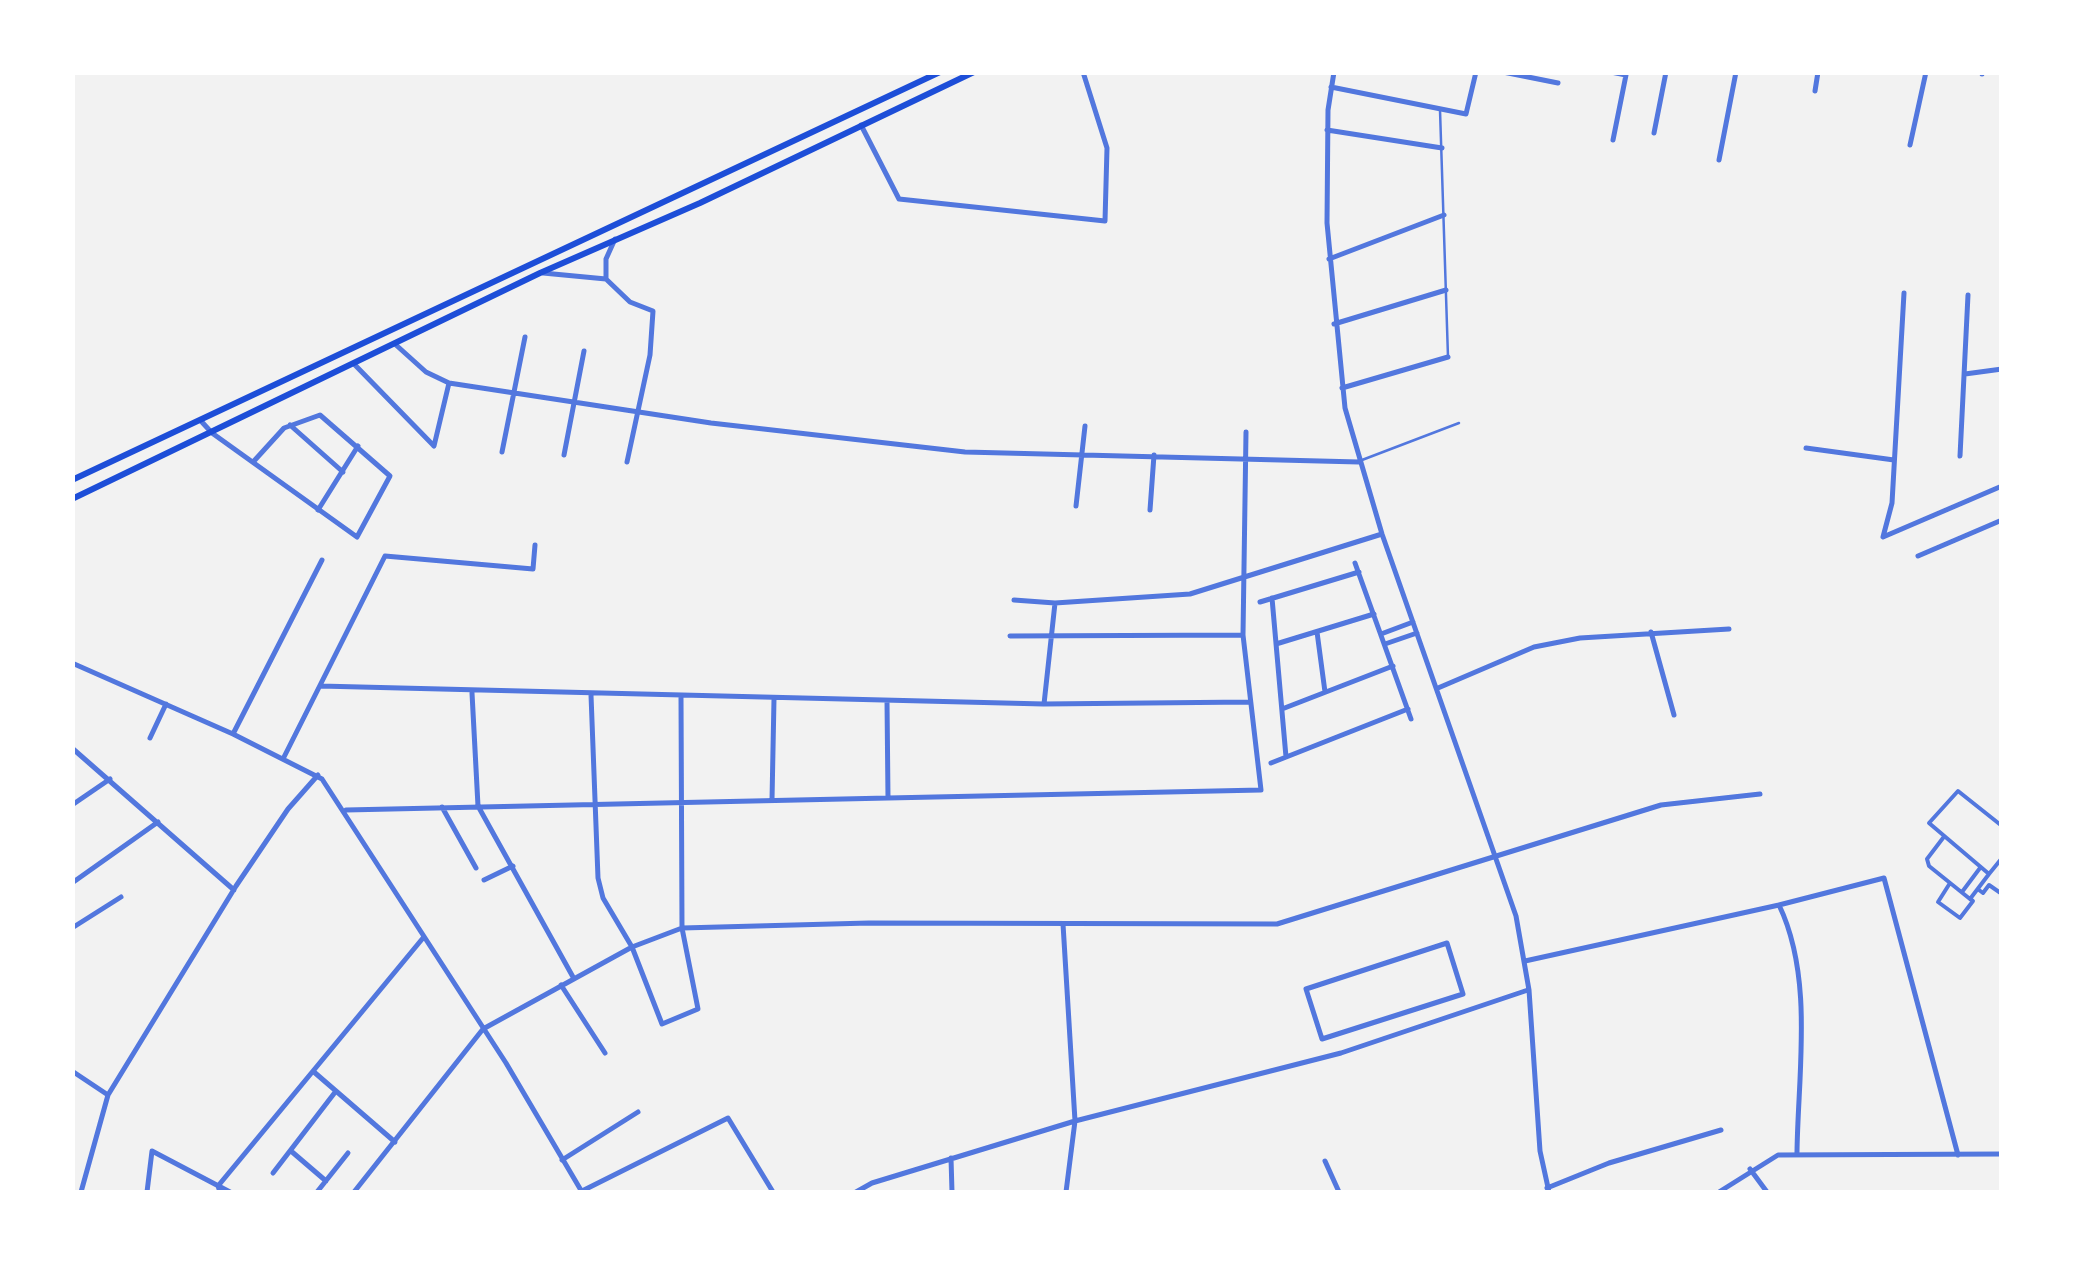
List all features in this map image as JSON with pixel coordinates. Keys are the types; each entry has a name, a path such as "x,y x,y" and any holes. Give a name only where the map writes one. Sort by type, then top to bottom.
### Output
{"main road":[{"path":"72,480 571,242 940,72"},
{"path":"72,499 540,273 974,72"},
{"path":"828,126 834,139"}],"street":[{"path":"861,125 898,199 1105,221 1107,148 1083,72"},
{"path":"1334,72 1328,130 1329,259 1342,388 1358,462 1382,534 1499,855 1525,961 1540,1151 1548,1190 1609,1162 1721,1130"},
{"path":"1332,86 1466,114 1476,72"},
{"path":"1503,72 1558,83"},
{"path":"1611,72 1626,75 1613,140"},
{"path":"1654,133 1666,72"},
{"path":"1719,160 1736,72"},
{"path":"1815,91 1818,72"},
{"path":"1910,144 1926,72"},
{"path":"1328,130 1442,148"},
{"path":"1329,259 1444,214"},
{"path":"606,279 606,260 616,238"},
{"path":"571,242 578,256"},
{"path":"540,273 606,279 630,302 653,311 650,355 627,462"},
{"path":"1334,324 1446,290"},
{"path":"1904,294 1894,460 1884,538 2002,486"},
{"path":"1960,456 1968,295"},
{"path":"502,452 525,337"},
{"path":"396,345 426,372 449,383 638,412 966,452 1245,456 1358,462"},
{"path":"564,455 584,352"},
{"path":"1342,388 1448,357"},
{"path":"355,365 434,446 449,383"},
{"path":"1964,374 2002,369"},
{"path":"200,420 355,536 362,534 390,474 320,415 290,425 254,460"},
{"path":"290,425 342,472"},
{"path":"1076,506 1085,426"},
{"path":"346,810 1261,790 1243,635 1246,432"},
{"path":"318,510 358,446"},
{"path":"1806,448 1894,460"},
{"path":"1150,510 1154,455"},
{"path":"1918,556 2002,520"},
{"path":"1014,600 1055,603 1183,595 1382,534"},
{"path":"284,758 385,556 533,569 535,545"},
{"path":"234,734 322,560"},
{"path":"1356,563 1412,719"},
{"path":"1260,602 1359,572"},
{"path":"1272,598 1286,757"},
{"path":"1044,704 1055,603"},
{"path":"1276,644 1374,614"},
{"path":"1382,634 1414,622"},
{"path":"1438,688 1534,647 1651,632 1729,629"},
{"path":"1318,632 1325,692"},
{"path":"1651,632 1674,715"},
{"path":"1385,644 1417,633"},
{"path":"1010,636 1243,635"},
{"path":"72,663 318,775 346,810 582,1192 728,1118 773,1192"},
{"path":"1282,709 1393,666"},
{"path":"320,686 1044,704 1250,702"},
{"path":"472,692 478,806 573,977"},
{"path":"591,695 592,803 603,898 632,947 662,1024 698,1009 682,928 681,696"},
{"path":"772,800 774,699"},
{"path":"887,701 888,798"},
{"path":"150,738 166,704"},
{"path":"1271,763 1408,709"},
{"path":"72,748 234,890"},
{"path":"81,1192 108,1096 234,890 288,809 318,775"},
{"path":"72,805 110,779"},
{"path":"1989,874 1929,823 1954,792 2002,826"},
{"path":"354,1192 483,1029 632,947 682,928 869,923 1277,924 1661,805 1760,794"},
{"path":"442,807 476,868"},
{"path":"72,883 158,822"},
{"path":"1943,838 1927,859 1929,866 1973,901 1960,918 1938,902 1950,883"},
{"path":"1970,899 2002,858"},
{"path":"484,880 513,866"},
{"path":"1962,892 1980,868"},
{"path":"1525,961 1884,878 1958,1155"},
{"path":"1978,889 1983,893 1989,884 2002,894"},
{"path":"72,928 120,897"},
{"path":"1779,904 1795,947 1799,980 1796,1152"},
{"path":"1063,924 1075,1121 1066,1192"},
{"path":"220,1189 423,938"},
{"path":"1448,943 1463,994 1322,1039 1306,990 1448,943"},
{"path":"560,984 605,1053"},
{"path":"856,1192 951,1158 1075,1121 1341,1054 1529,990"},
{"path":"72,1072 108,1096"},
{"path":"314,1072 395,1142"},
{"path":"273,1173 336,1091"},
{"path":"562,1160 638,1112"},
{"path":"291,1150 326,1181"},
{"path":"147,1192 152,1152 230,1192"},
{"path":"1720,1192 1750,1169 1778,1155 1796,1152 2002,1154"},
{"path":"317,1192 348,1153"},
{"path":"951,1158 952,1192"},
{"path":"1326,1161 1339,1192"},
{"path":"1750,1169 1767,1192"}],"lane":[{"path":"1440,108 1448,357"},
{"path":"1358,462 1459,423"}]}
